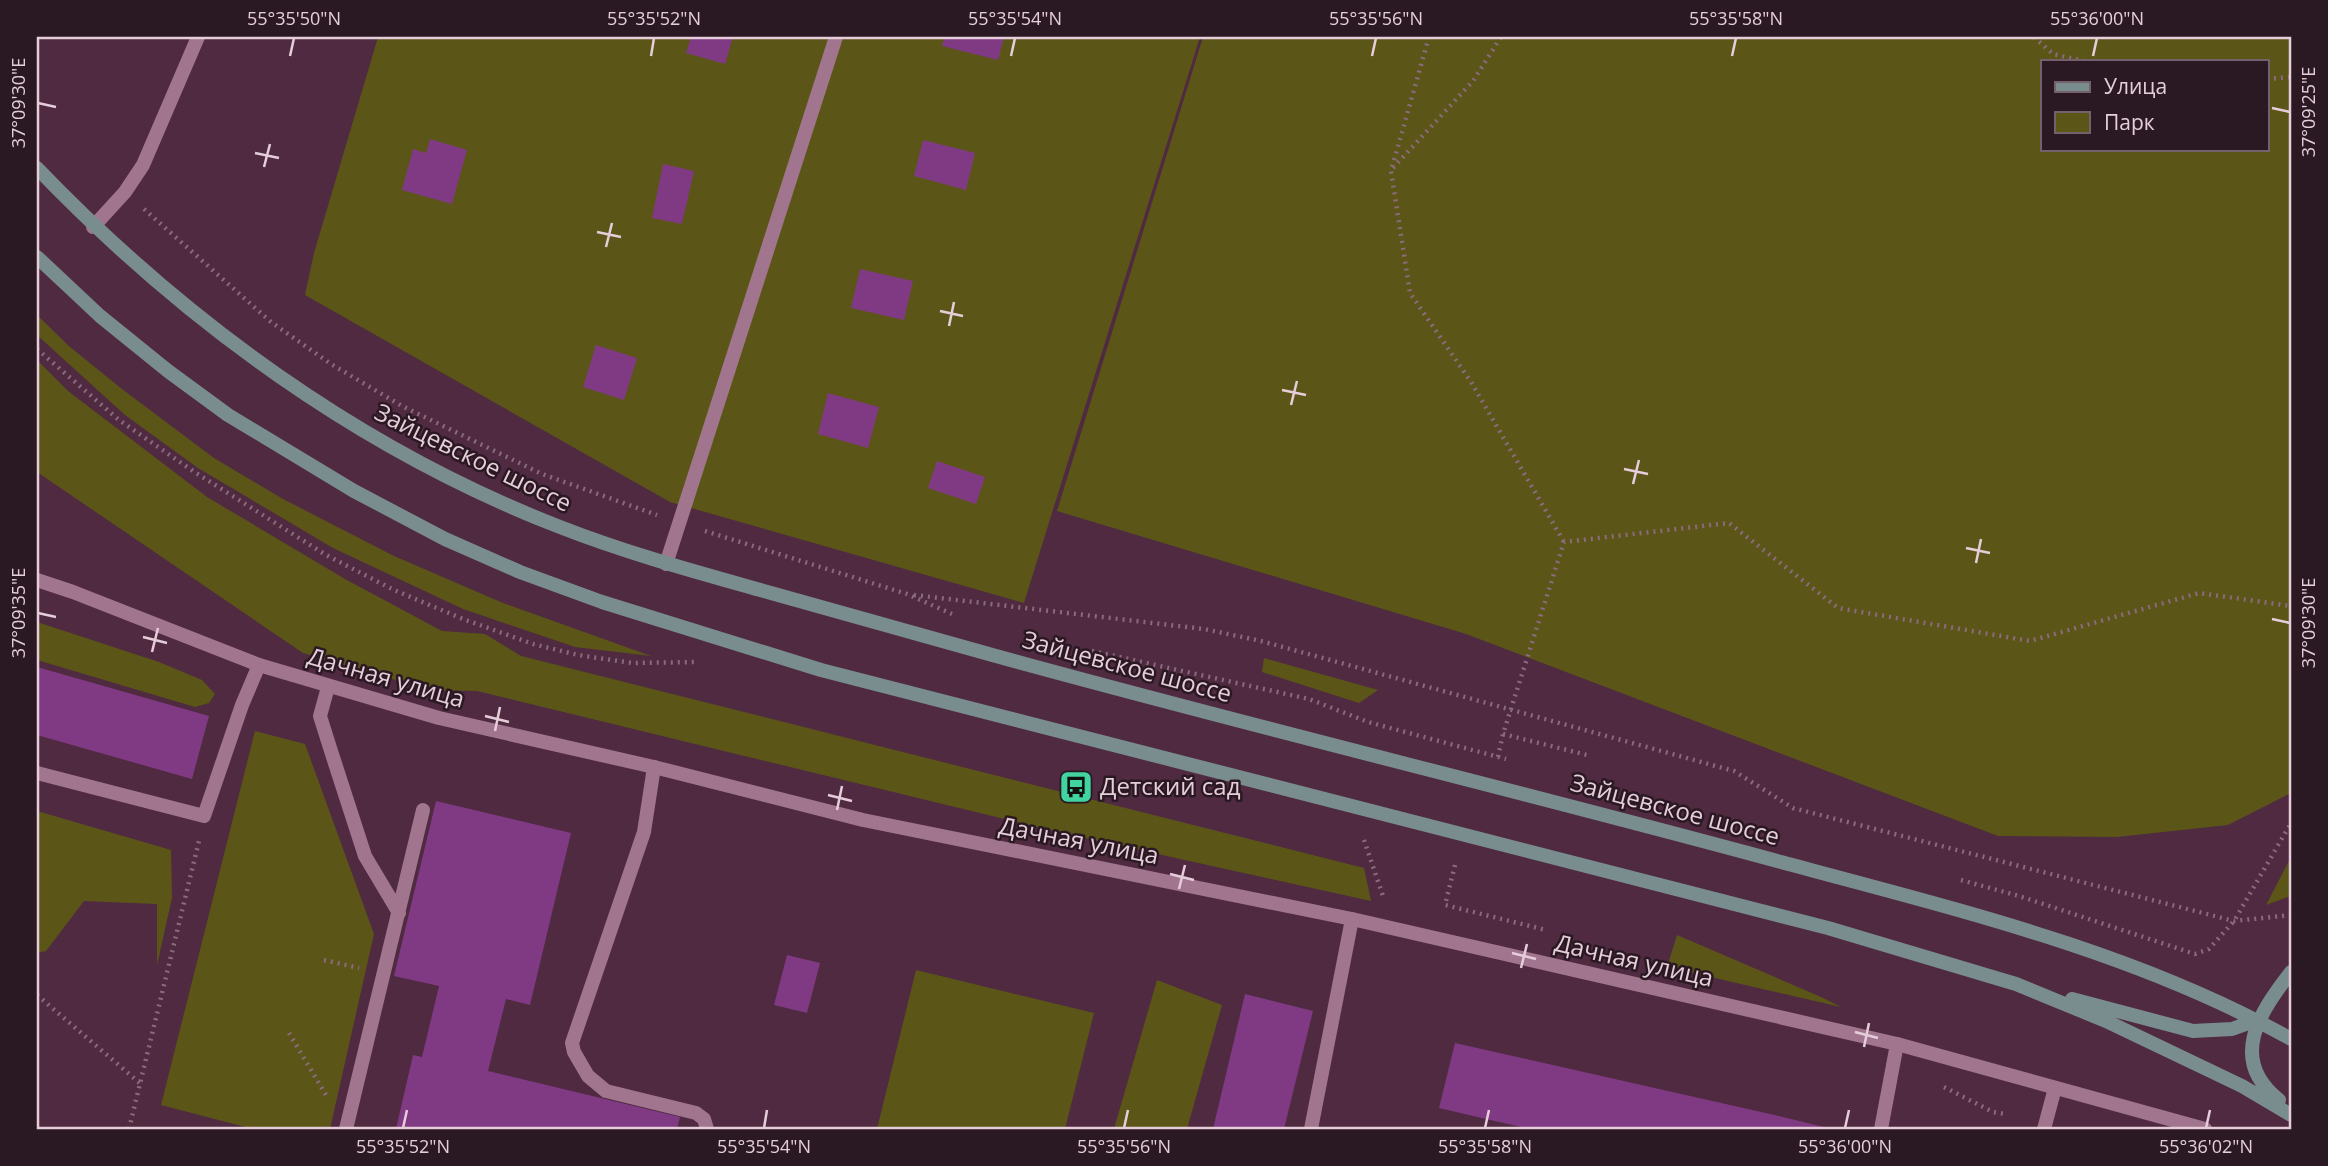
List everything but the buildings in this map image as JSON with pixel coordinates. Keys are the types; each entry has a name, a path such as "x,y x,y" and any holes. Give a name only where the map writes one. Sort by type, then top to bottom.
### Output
{"main road":[{"name":"Зайцевское шоссе","path":"37,168 93,227 172,297 231,342 351,423 409,456 506,505 563,529 666,564 1111,688 1629,821 1981,917 2130,965 2257,1020 2291,1039"},
{"path":"37,257 100,316 168,371 238,421 354,491 446,540 520,572 602,602 821,670 1828,928 2016,985 2193,1031 2232,1029 2257,1020"},
{"path":"2291,972 2257,1020 2252,1064 2262,1085 2291,1112"},
{"path":"2016,985 2106,1021 2291,1112"}],"street":[{"path":"93,227 125,192 143,165 198,37"},
{"path":"666,564 836,37"},
{"name":"Дачная улица","path":"37,580 259,665 439,718 654,767 863,820 1352,919 1897,1044 2205,1129"},
{"path":"37,773 204,816 242,705 259,665"},
{"path":"328,687 320,716 365,856 399,913"},
{"path":"654,767 644,832 572,1043 574,1052 588,1076 606,1091 696,1112 704,1119 707,1129"},
{"path":"346,1129 423,810"},
{"path":"1311,1129 1352,919"},
{"path":"1881,1129 1897,1044"},
{"path":"2044,1129 2055,1088"}],"path":[{"path":"1429,37 1391,171 1410,293 1471,382 1564,542 1498,757"},
{"path":"1391,171 1473,81 1501,37"},
{"path":"2034,37 2053,54 2080,60"},
{"path":"2268,79 2291,77"},
{"path":"125,192 271,322 331,364 402,406 542,474 680,523 907,594 958,616"},
{"path":"37,349 119,420 193,471 326,555 394,590 475,623 578,655 632,663 701,662"},
{"path":"1564,542 1729,523 1838,608 2030,641 2199,593 2291,606"},
{"path":"907,594 1204,629 1261,641 1734,771 1793,808 2234,921 2291,915"},
{"path":"1088,651 1309,699 1368,722 1511,760"},
{"path":"1503,734 1591,756"},
{"path":"129,1129 142,1085 204,816"},
{"path":"1953,878 2020,895 2195,954 2210,949 2234,921 2291,823"},
{"path":"1364,840 1388,911"},
{"path":"1455,864 1445,905 1546,930"},
{"path":"324,960 384,974"},
{"path":"37,995 142,1085"},
{"path":"289,1033 346,1129"},
{"path":"1941,1086 1993,1112 2005,1114"}],"green space":[{"path":"378,37 1200,37 1024,603 670,502 305,295 314,253"},
{"path":"1203,37 2291,37 2291,793 2228,825 2117,837 1998,836 1466,634 1057,511"},
{"path":"37,315 70,347 214,458 283,499 394,556 503,603 651,656 575,647 463,609 333,548 198,468 125,415 37,335"},
{"path":"37,360 68,391 207,497 345,579 442,631 485,634 521,656 1364,868 1371,901 1058,832 477,691 430,690 303,653 37,472"},
{"path":"37,622 159,662 202,680 215,694 209,703 195,707 37,660"},
{"path":"1264,658 1378,690 1359,703 1262,672"},
{"path":"255,731 305,744 374,934 330,1129 253,1129 161,1105"},
{"path":"37,811 171,850 172,898 157,965 157,904 84,901 46,951 37,953"},
{"path":"2291,857 2291,896 2266,905"},
{"path":"1677,935 1821,997 1841,1007 1667,967"},
{"path":"916,970 1094,1013 1065,1129 877,1129"},
{"path":"1157,980 1222,1005 1187,1129 1114,1129"}],"place":[{"name":"Детский сад","path":"1076,787"}]}
